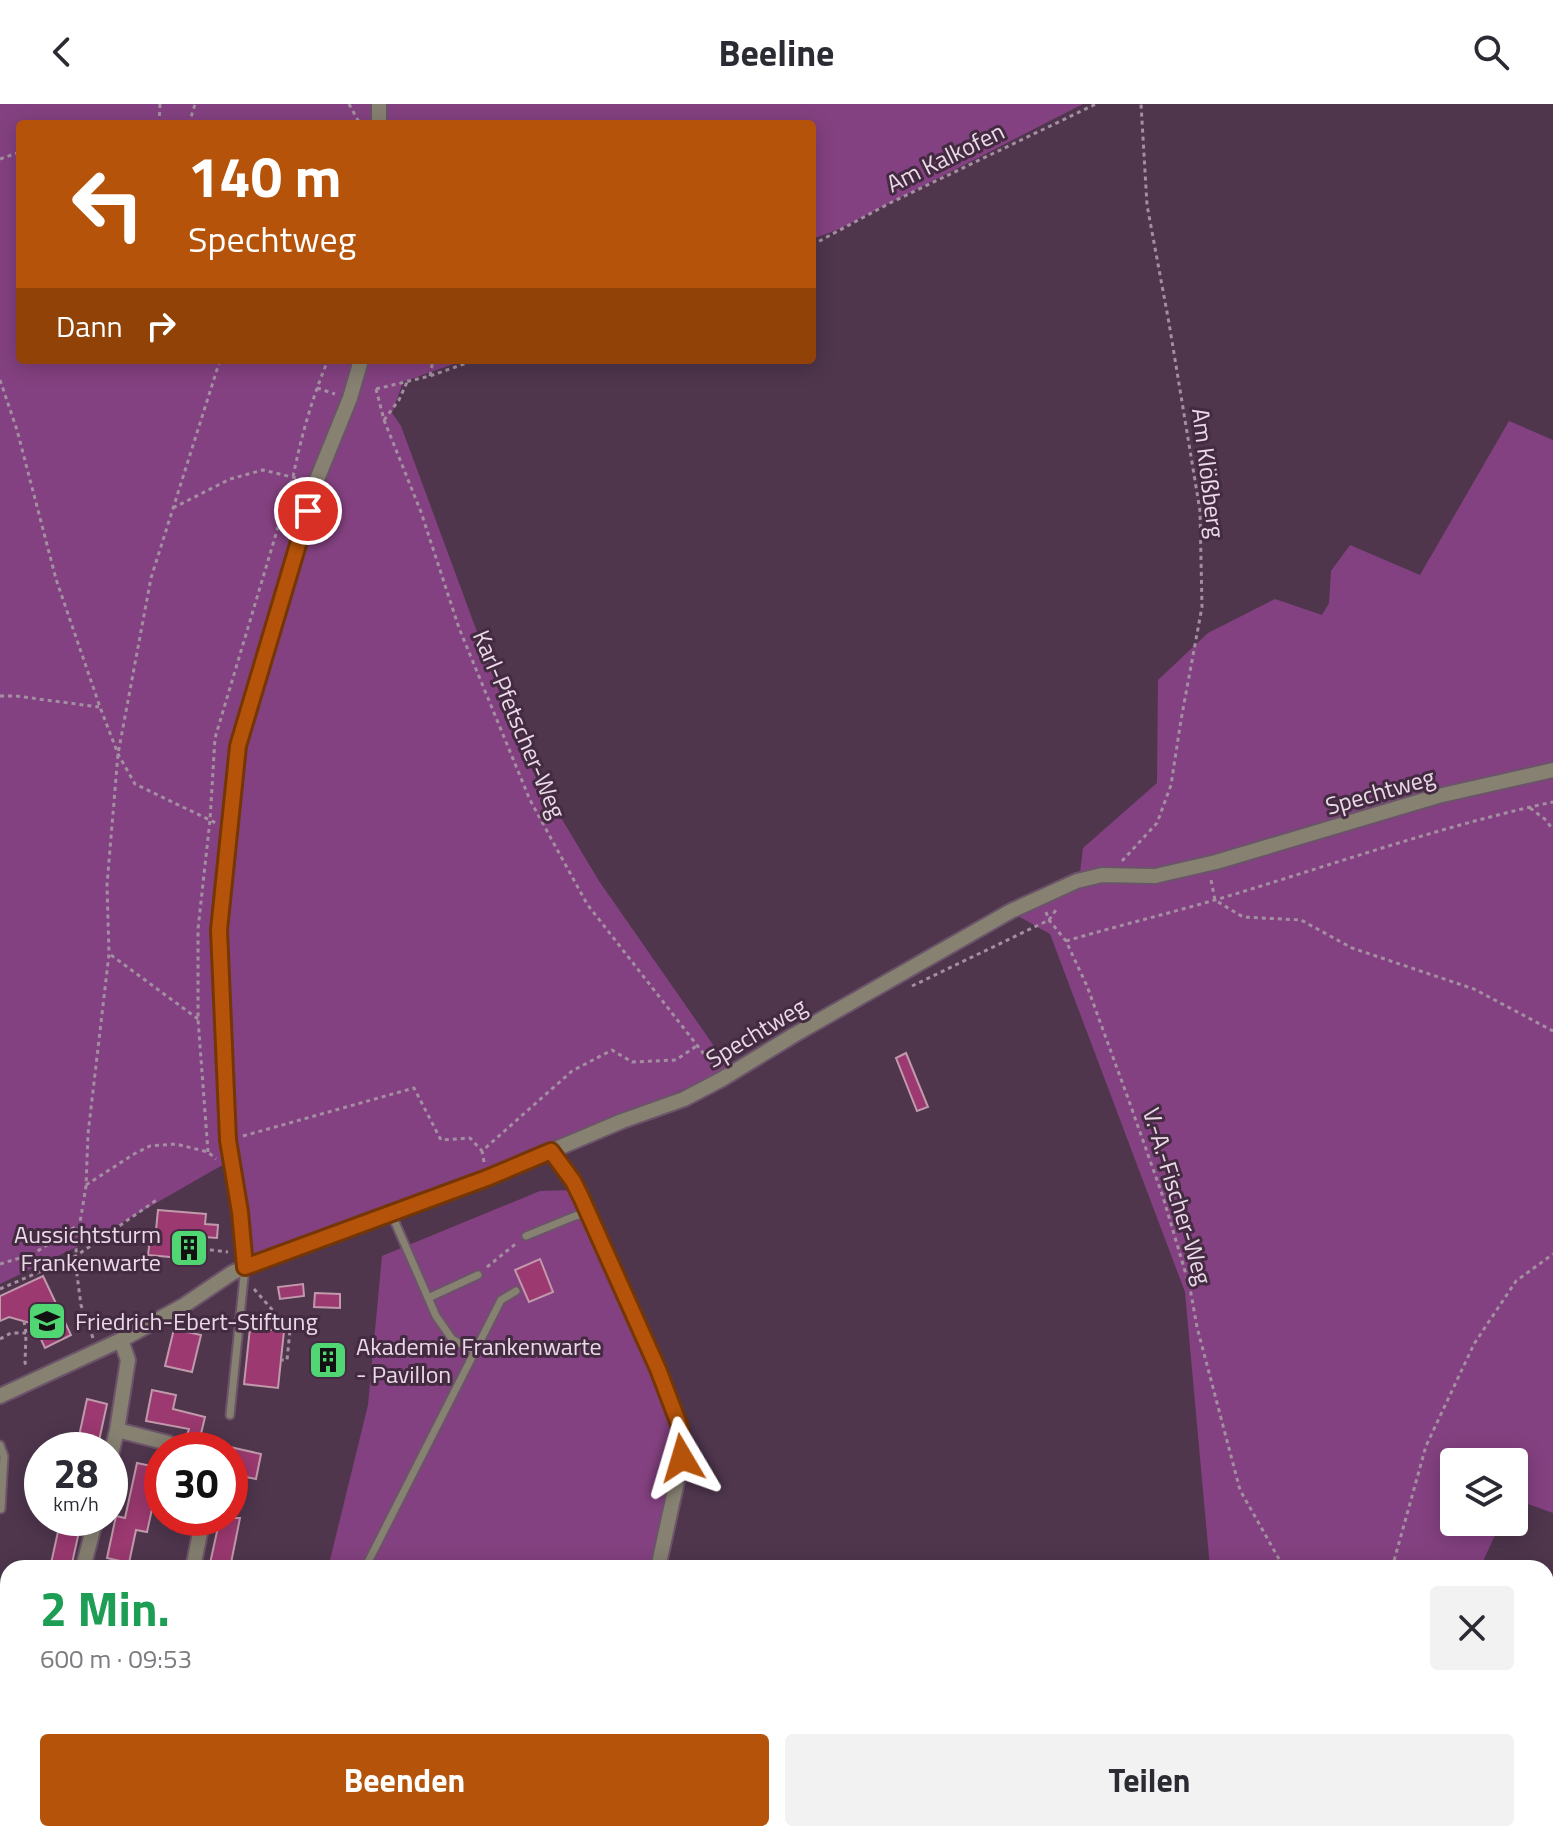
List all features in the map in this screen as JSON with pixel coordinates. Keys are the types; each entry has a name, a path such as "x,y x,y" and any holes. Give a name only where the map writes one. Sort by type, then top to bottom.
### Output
{"street":[{"path":"244,1266 240,1212 228,1140 219,930 238,746 316,482 350,398 360,364"},
{"name":"Spechtweg","path":"0,1396 121,1340 183,1306 244,1266 487,1178 622,1121 684,1099 1011,911 1077,881 1110,874 1155,876 1208,864 1438,796 1553,770"},
{"path":"551,1151 573,1181 588,1213 658,1369 680,1427 682,1458 660,1560"},
{"path":"121,1340 128,1360 117,1430 144,1437"},
{"path":"85,1560 91,1536"},
{"path":"195,1560 199,1536"}],"lane":[{"path":"391,1213 436,1316 452,1339 474,1351"},
{"path":"526,1236 588,1213"},
{"path":"230,1415 244,1266"},
{"path":"428,1298 478,1275"},
{"path":"369,1560 501,1300 516,1291"},
{"path":"0,1445 4,1456 1,1509"}],"path":[{"name":"Am Kalkofen","path":"816,243 890,203 1096,104"},
{"name":"Am Klößberg","path":"1110,874 1157,823 1171,785 1202,607 1200,511 1147,205 1141,104"},
{"path":"96,1351 81,1305 76,1256 109,954 107,885 118,754 151,578 219,364"},
{"path":"430,376 432,364"},
{"path":"384,420 399,400 407,382 464,364"},
{"path":"0,380 17,430 56,579 118,754 135,784 229,832"},
{"name":"Karl-Pfetscher-Weg","path":"407,382 376,389 384,420 421,512 459,628 530,800 587,904 722,1079"},
{"path":"317,388 350,398"},
{"path":"173,508 230,479 263,470 293,477"},
{"path":"0,696 100,707"},
{"path":"972,958 1049,920 1066,941 1215,900 1428,835 1553,802"},
{"path":"1529,807 1553,830"},
{"path":"1208,864 1215,900 1243,917 1301,920 1352,948 1474,989 1553,1031"},
{"name":"V.-A.-Fischer-Weg","path":"1066,941 1087,986 1163,1197 1190,1288 1197,1327 1240,1490 1280,1560"},
{"path":"109,954 198,1019"},
{"path":"482,1151 572,1071 612,1050 632,1062 676,1060 698,1045"},
{"path":"228,1140 414,1088 441,1140 470,1138 482,1151 487,1178"},
{"path":"86,1186 150,1146 176,1144 208,1152"},
{"path":"0,1289 76,1256 158,1199"},
{"path":"0,1264 33,1254 79,1224"},
{"path":"478,1275 526,1236"},
{"path":"194,1248 244,1266 290,1330 287,1360 281,1360"},
{"path":"1394,1560 1426,1446 1474,1344 1516,1281 1553,1254"},
{"path":"24,1321 25,1363 35,1380"},
{"path":"0,1339 11,1333 26,1333"}],"shaded area":[{"path":"0,104 1083,104 837,230 816,238 816,120 16,120 16,364 454,364 403,382 392,413 401,426 521,751 599,881 730,1069 552,1146 250,1259 226,1163 95,1238 0,1284"},
{"path":"1509,421 1553,440 1553,1513 1528,1504 1528,1448 1440,1448 1440,1536 1495,1536 1484,1560 1209,1560 1185,1292 1050,934 1018,916 1075,889 1083,848 1157,783 1158,680 1208,633 1275,599 1322,615 1329,603 1331,571 1350,545 1420,575"},
{"path":"573,1190 661,1392 673,1439 673,1473 654,1560 330,1560 368,1405 382,1256 540,1191"}],"building":[{"path":"906,1053 928,1107 917,1111 896,1058"},
{"path":"158,1210 206,1214 205,1224 218,1225 217,1238 204,1237 203,1243 195,1242 194,1255 182,1254 181,1258 148,1255 150,1239 155,1240"},
{"path":"540,1259 553,1292 529,1302 515,1270"},
{"path":"43,1276 71,1335 45,1348 34,1324 9,1317 0,1321 0,1296"},
{"path":"303,1284 304,1296 280,1299 278,1287"},
{"path":"315,1293 340,1294 340,1308 314,1307"},
{"path":"250,1328 284,1331 278,1388 244,1384"},
{"path":"174,1329 201,1335 192,1372 165,1366"},
{"name":"Akademie Frankenwarte - Pavillon","path":"321,1342 338,1344 335,1377 318,1376"},
{"path":"152,1390 176,1395 173,1409 205,1417 201,1432 188,1432 189,1429 146,1421"},
{"path":"87,1399 107,1404 101,1432 80,1432"},
{"path":"248,1451 261,1454 256,1479 248,1477"},
{"path":"137,1463 144,1464 144,1531 136,1530 130,1560 107,1558 112,1536 128,1536 128,1504"},
{"path":"57,1536 78,1536 73,1560 52,1560"},
{"path":"216,1536 236,1536 232,1560 211,1560"}],"place":[{"name":"Aussichtsturm Frankenwarte","path":"189,1248"},
{"name":"Friedrich-Ebert-Stiftung","path":"47,1321"},
{"name":"Akademie Frankenwarte - Pavillon","path":"328,1360"}],"route":[{"path":"308,511 238,746 219,930 228,1140 245,1267 487,1178 551,1151 581,1197 658,1369 680,1427 682,1458"}]}
